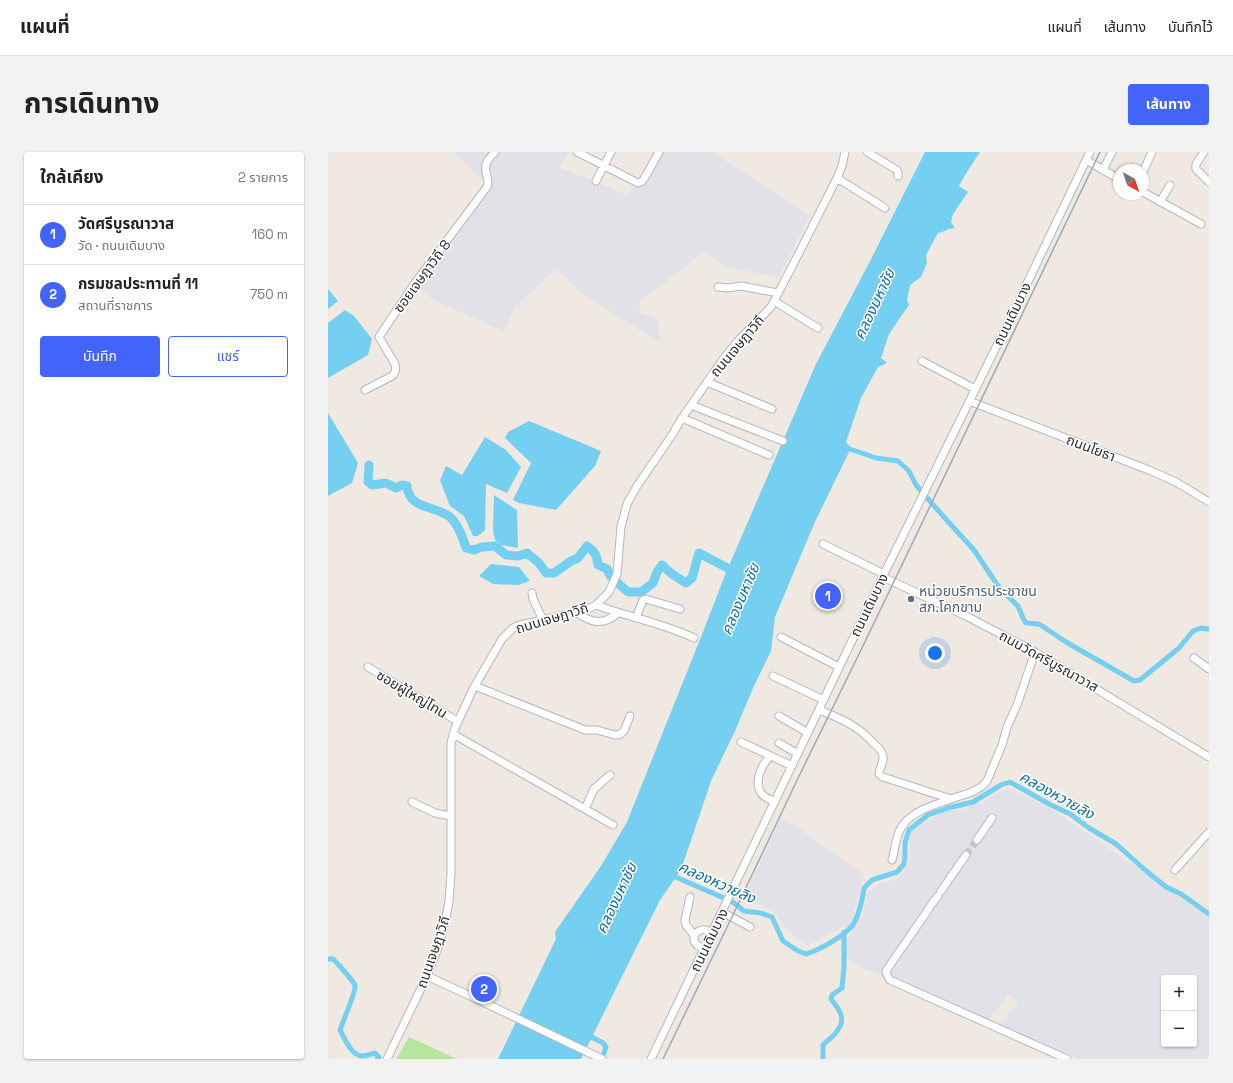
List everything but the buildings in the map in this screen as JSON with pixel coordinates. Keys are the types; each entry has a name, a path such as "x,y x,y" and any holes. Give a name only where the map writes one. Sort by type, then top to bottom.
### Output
{"street":[{"name":"ซอยเจษฎาวิถี 8","path":"365,390 395,373 395,364 379,337 415,282 487,187 489,183 485,166 487,161 495,152"},
{"path":"577,152 638,183 644,179 659,152"},
{"path":"596,181 611,152"},
{"name":"ถนนเจษฎาวิถี","path":"387,1059 427,976 440,942 446,917 449,902 451,873 451,743 457,721 502,639 513,628 576,612 596,605 605,597 612,587 616,577 621,528 627,504 637,486 707,382 732,348 766,312 774,301 812,230 837,178 842,166 845,152"},
{"path":"867,152 897,170 898,176"},
{"name":"ถนนเดิมบาง","path":"651,1059 883,575 1090,152"},
{"path":"1103,170 1112,152"},
{"path":"1147,164 1152,152"},
{"path":"1204,152 1196,164 1196,169 1209,182"},
{"path":"1086,160 1113,176"},
{"path":"837,178 885,208"},
{"path":"1160,202 1170,185"},
{"path":"1149,196 1201,224"},
{"path":"718,287 728,288 740,286 778,293"},
{"path":"774,301 818,328"},
{"path":"922,361 975,389"},
{"path":"707,382 772,409"},
{"name":"ถนนโยธา","path":"969,401 1149,470 1176,482 1209,502"},
{"path":"691,405 783,441"},
{"path":"682,418 769,455"},
{"name":"ถนนวัดศรีบูรณาวาส","path":"823,544 1035,652 1209,757"},
{"path":"532,593 533,599 543,620"},
{"path":"636,618 643,600 646,599 680,610"},
{"path":"596,605 671,628 694,638"},
{"path":"576,612 584,618 597,622 612,618 618,613"},
{"path":"781,637 839,667"},
{"path":"892,860 898,832 908,819 922,810 972,792 981,787 987,781 1002,745 1007,727 1017,705 1035,652"},
{"path":"1194,658 1209,669"},
{"name":"ซอยผู้ใหญ่โทน","path":"368,667 457,721"},
{"path":"773,676 824,700"},
{"path":"475,686 585,730 597,730 615,736 624,731 630,716"},
{"path":"819,710 852,724 869,737 882,751 883,757 879,774 883,777 951,799"},
{"path":"779,716 808,733"},
{"path":"453,734 613,825"},
{"path":"741,742 792,766"},
{"path":"779,743 798,754"},
{"path":"770,756 765,762 759,776 758,783 763,795 775,802"},
{"path":"585,809 594,789 610,775"},
{"path":"412,802 435,812 451,816"},
{"path":"977,840 992,818"},
{"path":"1175,870 1209,832"},
{"path":"966,855 886,971 887,975 890,980 1066,1059"},
{"path":"690,897 685,920 686,925 694,935 694,941 697,945 705,949"},
{"path":"724,908 750,927"},
{"path":"694,935 701,930 706,930 712,933"},
{"path":"427,976 602,1059"}],"shaded area":[{"path":"454,152 568,152 560,168 627,195 637,185 656,152 712,152 810,216 779,277 724,267 704,251 639,302 640,313 658,319 660,343 580,292 557,268 515,307 504,331 435,301 416,286 491,190"},
{"path":"1007,787 1050,808 1209,917 1209,1059 1078,1059 1001,1025 1018,1002 1008,994 989,1020 925,992 859,967 839,950 852,932 844,926 808,946 793,936 774,913 745,896 781,818 793,824 864,875 854,912 863,919 866,894 879,884 897,879 910,861 910,832 946,811 966,809 976,803 983,802"}],"green space":[{"path":"409,1037 457,1059 396,1059"}],"water":[{"name":"คลองมหาชัย","path":"925,152 980,152 959,186 968,192 953,214 951,222 955,228 938,233 926,255 927,263 921,277 910,285 907,299 909,305 889,334 881,358 887,363 878,367 861,398 846,442 851,448 814,524 775,617 771,651 711,781 681,870 660,900 581,1059 498,1059 556,939 555,932 601,866 627,822 725,575 816,364"},
{"path":"328,289 338,301 328,309"},
{"path":"345,310 354,316 372,339 368,355 328,378 328,323"},
{"path":"328,413 358,463 352,483 328,496"},
{"path":"529,421 601,451 595,466 556,510 519,503 513,500 531,463 505,438 508,432"},
{"path":"485,437 506,450 521,467 507,493 486,484 485,530 478,536 473,536 464,516 450,506 440,480 446,466 462,475"},
{"path":"494,495 517,510 518,548 501,545 495,540 493,530"},
{"path":"491,564 519,567 530,581 518,585 493,584 479,576"}],"waterway":[{"path":"844,447 876,458 898,461 909,471 916,485 974,550 1000,589 1018,606 1026,623 1039,624 1066,642 1134,681 1140,680 1179,648 1193,631 1201,628 1209,629"},
{"name":"คลองมหาชัย","path":"369,465 368,482 372,485 386,483 396,488 402,485 407,486 412,499 424,506 444,513 453,520 460,531 466,548 474,550 482,547 495,546 506,555 518,556 527,553 539,563 546,573 554,573 578,558 587,546 595,554 598,565 607,569 611,577 628,592 641,592 653,583 657,572 662,565 686,583 692,578 699,553 737,573"},
{"name":"คลองหวายลิง","path":"671,875 733,902 744,911 761,913 772,917 783,941 798,951 806,954 830,943 848,930 856,918 864,888 872,880 897,872 904,864 905,843 909,830 928,815 973,802 1001,785 1010,782 1070,814 1089,828 1116,844 1166,887 1181,894 1209,914"},
{"path":"823,1059 823,1045 836,1033 840,1027 842,1018 839,1010 831,999 832,995 842,988 844,967 844,932"},
{"path":"328,959 333,959 355,986 340,1030 349,1046 355,1053 363,1056 375,1053 379,1057 377,1059"},
{"path":"586,1034 603,1043 606,1047 602,1059"}],"tunnel":[{"path":"966,855 977,840"}],"railway":[{"path":"663,1059 1100,152"}],"place":[{"name":"วัดศรีบูรณาวาส","path":"828,596"},
{"name":"หน่วยบริการประชาชน สภ.โคกขาม","path":"911,599"},
{"name":"กรมชลประทานที่ 11","path":"484,989"}]}
